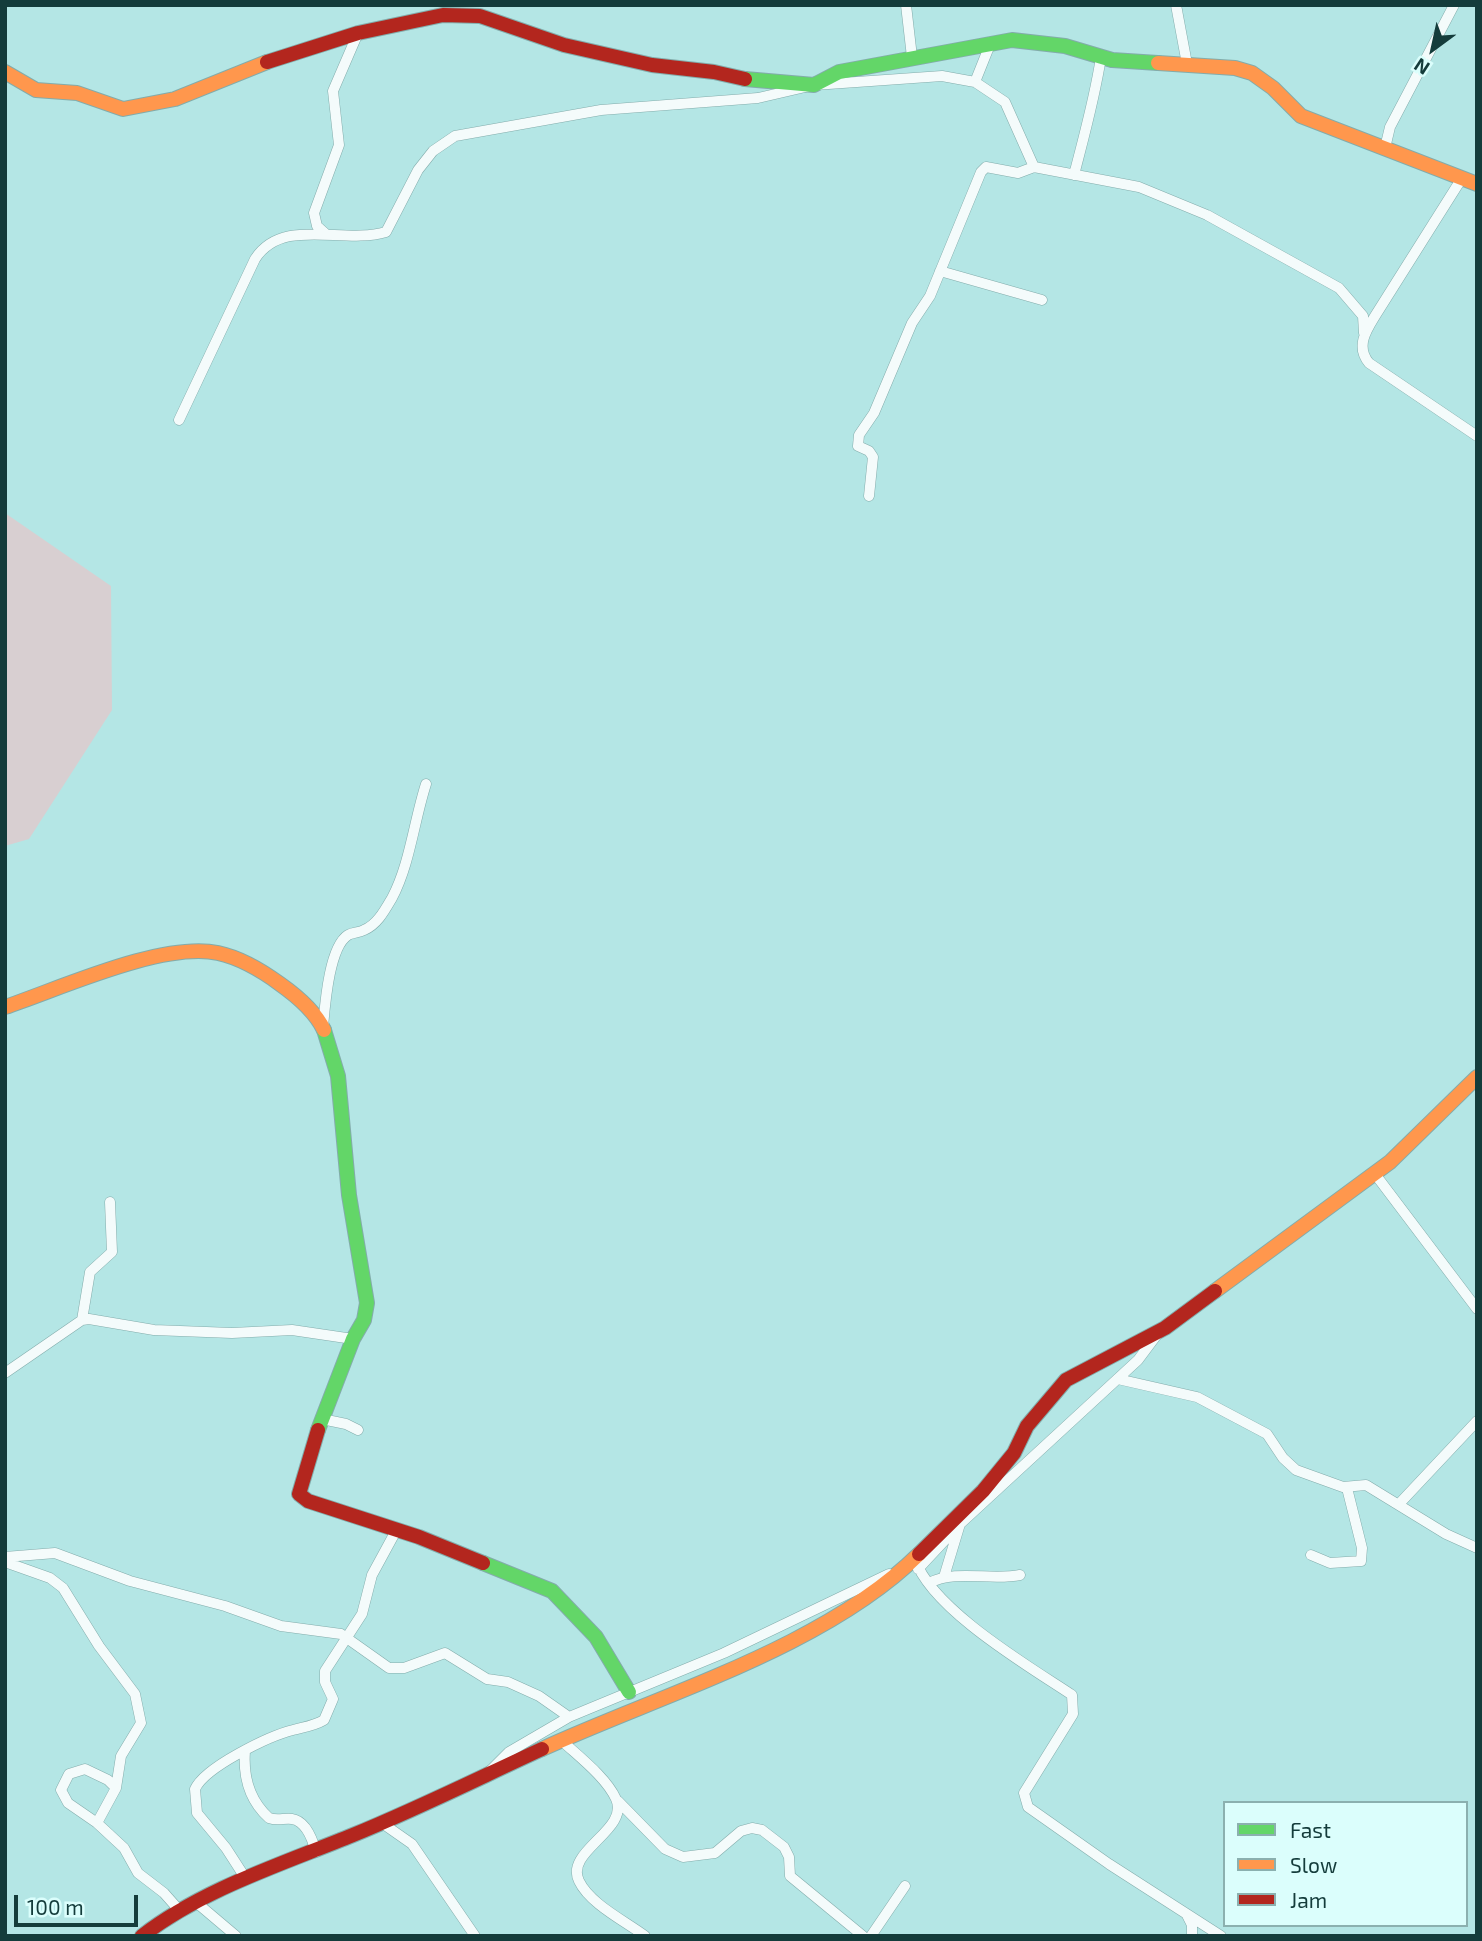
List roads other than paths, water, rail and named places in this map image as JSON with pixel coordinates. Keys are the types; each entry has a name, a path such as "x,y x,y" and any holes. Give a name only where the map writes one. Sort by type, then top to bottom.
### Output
{"street":[{"path":"906,5 912,57"},
{"path":"1176,5 1187,64"},
{"path":"1385,148 1390,127 1454,5"},
{"path":"5,72 36,90 77,93 123,109 176,99 278,57 358,33 443,15 480,16 564,45 652,65 714,72 751,81 814,85 942,76 975,82 1005,102 1034,167"},
{"path":"327,235 317,226 314,214 339,145 333,91 358,33"},
{"path":"178,420 261,249 272,240 296,235 386,232 418,170 433,151 455,136 601,110 758,98 814,85 839,72 1012,40 1065,46 1101,57 1160,65 1235,68 1252,73 1273,88 1301,116 1477,184"},
{"path":"975,82 991,42"},
{"path":"1074,175 1086,118 1095,96 1101,57"},
{"path":"869,496 873,457 869,451 858,446 857,441 874,412 912,323 928,300 986,167 1018,173 1034,167 1158,193 1264,246 1339,288 1363,316 1363,353 1369,363 1477,436"},
{"path":"1364,333 1462,178"},
{"path":"940,271 1042,300"},
{"path":"323,1027 329,982 341,942 349,934 364,930 376,922 391,900 402,872 426,784"},
{"path":"5,1007 148,958 183,952 215,952 239,959 268,975 301,999 323,1027 338,1076 349,1195 368,1292 364,1320 353,1339 322,1419 299,1494 335,1511 397,1529 552,1591 596,1637 629,1692"},
{"path":"944,1577 960,1519 1014,1453 1027,1426 1066,1380 1159,1332 1375,1174 1477,1077"},
{"path":"1375,1174 1477,1309"},
{"path":"82,1320 90,1272 112,1252 110,1202"},
{"path":"5,1373 82,1320 95,1319 154,1330 232,1333 292,1330 353,1339"},
{"path":"142,1936 180,1910 246,1879 382,1823 489,1771 731,1670 813,1629 912,1566 960,1519 1118,1379 1145,1352 1159,1332"},
{"path":"1118,1379 1197,1397 1267,1434 1283,1458 1296,1470 1348,1488 1366,1485 1446,1534 1477,1548"},
{"path":"322,1419 346,1424 358,1430"},
{"path":"1399,1504 1477,1421"},
{"path":"1311,1555 1330,1563 1361,1560 1362,1548 1348,1488"},
{"path":"246,1879 197,1813 195,1804 198,1783 246,1751 291,1730 324,1720 333,1699 325,1682 326,1671 362,1615 372,1575 397,1529"},
{"path":"5,1560 55,1553 130,1581 225,1606 281,1626 347,1637 390,1668 404,1668 440,1654 450,1654 487,1679 508,1682 539,1696 569,1717"},
{"path":"5,1560 50,1578 63,1588 99,1646 135,1694 141,1723 121,1756 116,1788 97,1823"},
{"path":"912,1566 1006,1654 1072,1695 1073,1714 1024,1793 1028,1807 1221,1936"},
{"path":"489,1771 509,1752 569,1717 735,1648 877,1578 912,1566"},
{"path":"929,1583 944,1577 1020,1576"},
{"path":"561,1740 605,1783 618,1801 665,1849 682,1857 715,1853 741,1831 752,1828 762,1830 784,1847 789,1857 790,1876 820,1904 863,1936"},
{"path":"246,1751 244,1776 258,1806 269,1818 293,1819 299,1823 310,1836 316,1852"},
{"path":"116,1788 95,1771 85,1769 69,1774 61,1790 68,1803 97,1823 124,1847 138,1873 164,1893 180,1910"},
{"path":"618,1801 618,1811 582,1859 576,1873 584,1890 645,1936"},
{"path":"382,1823 412,1844 475,1936"},
{"path":"871,1936 905,1886"},
{"path":"197,1902 236,1936"},
{"path":"1187,1915 1192,1925 1192,1936"}]}
